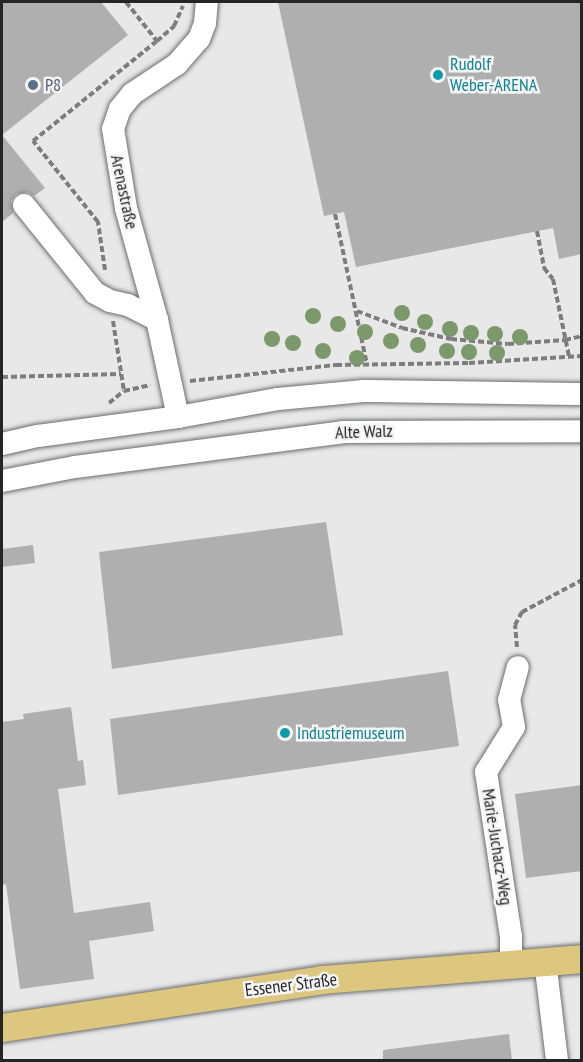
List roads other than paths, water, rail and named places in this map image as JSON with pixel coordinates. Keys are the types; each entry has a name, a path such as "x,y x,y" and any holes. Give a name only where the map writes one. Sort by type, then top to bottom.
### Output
{"main road":[{"name":"Essener Straße","path":"2,1028 322,980 582,959"}],"street":[{"name":"Arenastraße","path":"178,417 157,320 126,208 115,146 114,123 123,103 132,93 177,64 199,39 205,22 207,2"},
{"path":"24,205 95,292 110,301 129,305 157,320"},
{"path":"2,444 85,428 178,417 278,399 364,391 582,394"},
{"path":"148,457 178,417"},
{"name":"Alte Walz","path":"2,482 148,457 343,432 582,431"},
{"name":"Marie-Juchacz-Weg","path":"511,963 511,937 486,772 514,727 510,700 518,667"},
{"path":"545,961 557,1060"}],"place":[{"name":"Rudolf Weber-ARENA","path":"438,75"},
{"name":"P8","path":"33,85"},
{"name":"Industriemuseum","path":"285,733"}]}
